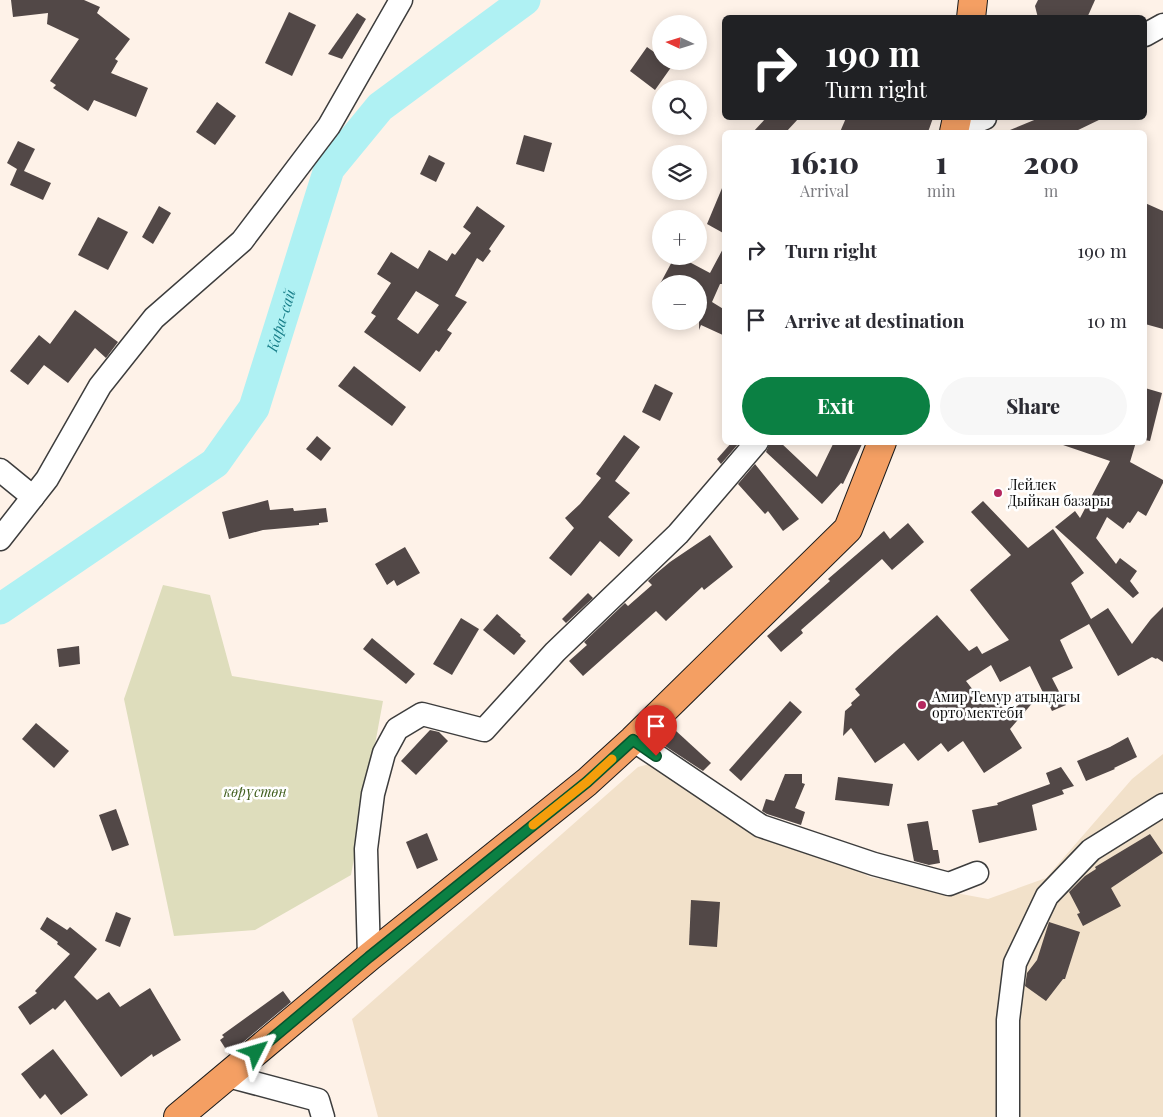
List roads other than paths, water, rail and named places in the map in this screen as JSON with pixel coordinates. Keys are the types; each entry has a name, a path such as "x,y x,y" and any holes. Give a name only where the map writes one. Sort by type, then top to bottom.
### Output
{"main road":[{"path":"971,15 973,0"},
{"path":"178,1117 369,957 587,782 633,740 848,529 881,445"}],"street":[{"path":"0,539 47,479 100,386 154,318 242,241 329,126 401,0"},
{"path":"1147,34 1163,25"},
{"path":"955,127 978,120"},
{"path":"369,957 366,849 373,794 384,753 396,729 422,714 484,730 555,652 678,534 754,445"},
{"path":"0,470 33,497"},
{"path":"633,740 761,826 874,864 950,884 977,873"},
{"path":"1008,1117 1008,1020 1015,963 1047,896 1091,850 1163,805"},
{"path":"228,1076 318,1100 323,1117"}],"waterway":[{"name":"Кара-сай","path":"0,609 215,463 254,408 329,169 380,107 525,0"}],"place":[{"name":"Лейлек Дыйкан базары","path":"998,493"},
{"name":"Амир Темур атындагы орто мектеби","path":"922,705"}],"park label":[{"name":"көрүстөн","path":"255,792"}]}
